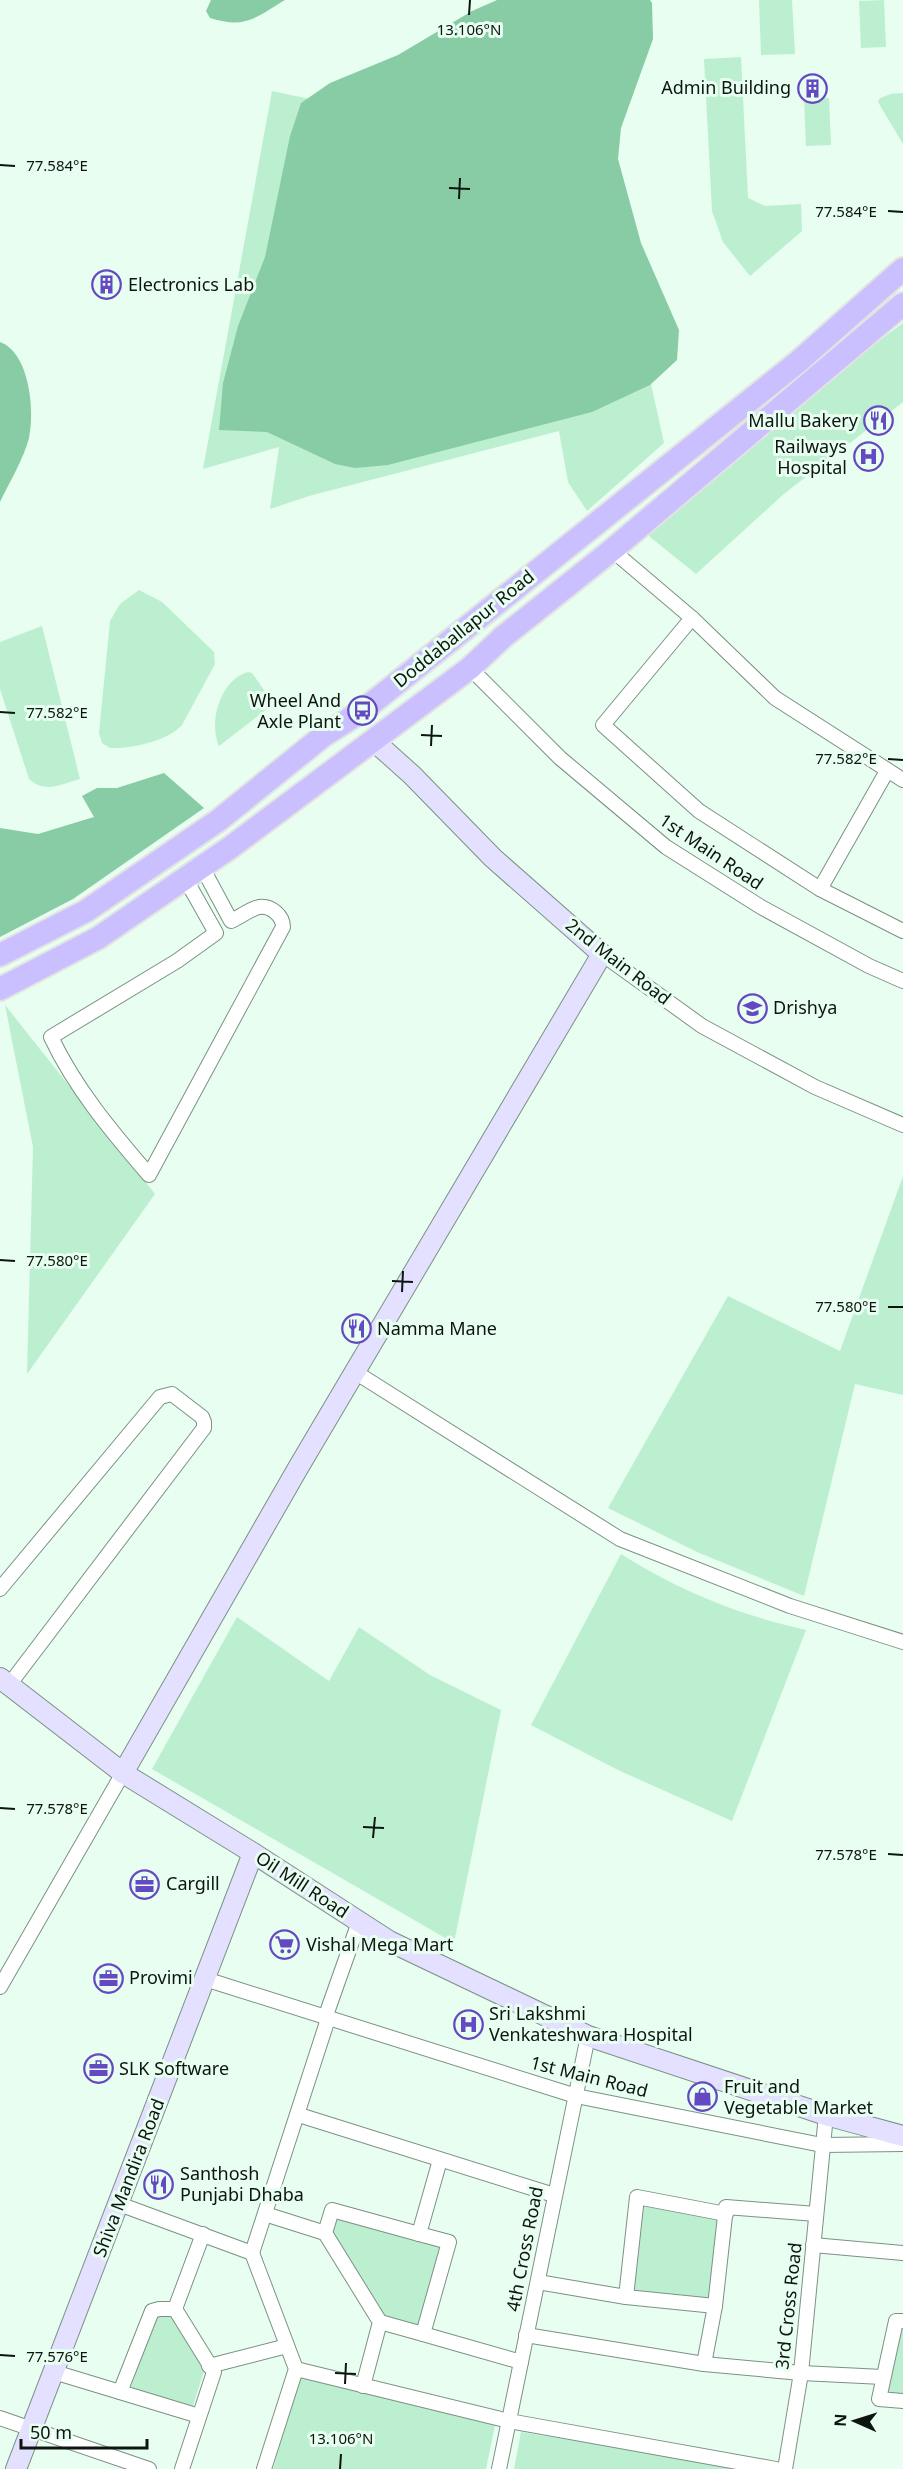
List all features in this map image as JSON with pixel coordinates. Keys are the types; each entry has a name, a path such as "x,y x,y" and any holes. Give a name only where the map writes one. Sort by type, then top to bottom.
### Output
{"main road":[{"name":"Doddaballapur Road","path":"0,955 86,911 226,813 323,736 362,711 798,362 903,269"},
{"name":"Doddaballapur Road","path":"0,989 98,938 245,836 374,741 470,668 503,637 612,550 903,304"},
{"path":"226,813 245,836"}],"street":[{"path":"612,550 692,618 775,698 903,780"},
{"path":"692,618 603,725 699,811 820,889 903,931"},
{"name":"1st Main Road","path":"470,668 560,758 666,847 760,907 869,966 903,981"},
{"name":"2nd Main Road","path":"374,741 412,775 493,858 603,954 702,1026 815,1087 903,1125"},
{"path":"820,889 887,771"},
{"path":"193,873 231,921"},
{"path":"193,873 216,933"},
{"path":"257,907 265,907 277,912 284,921 263,968 178,1117 149,1175 110,1130 62,1060 51,1037 177,961 231,921 257,907"},
{"path":"0,1987 355,1372 603,954"},
{"path":"355,1372 620,1539 790,1605 903,1642"},
{"path":"0,1589 160,1397 171,1394 202,1417 204,1428 4,1681"},
{"name":"Oil Mill Road","path":"4,1681 123,1773 389,1941 588,2036 826,2115 903,2136"},
{"name":"Shiva Mandira Road","path":"16,2469 252,1853"},
{"path":"264,2469 296,2369 252,2253 359,1922"},
{"name":"1st Main Road","path":"205,1978 576,2096 822,2145 903,2144"},
{"name":"4th Cross Road","path":"499,2469 588,2036"},
{"path":"298,2115 554,2195"},
{"name":"3rd Cross Road","path":"785,2469 801,2373 826,2115"},
{"path":"419,2234 440,2160"},
{"path":"626,2297 637,2197 726,2214"},
{"path":"119,2204 252,2253"},
{"path":"704,2364 715,2306 726,2207 816,2214"},
{"path":"325,2233 332,2210 449,2242 423,2334"},
{"path":"265,2214 325,2233 380,2322 521,2362"},
{"path":"175,2309 203,2234"},
{"path":"813,2245 903,2253"},
{"path":"538,2282 626,2297 715,2306"},
{"path":"120,2392 152,2312 159,2308 175,2309"},
{"path":"175,2309 214,2372 182,2469"},
{"path":"903,2321 896,2321 879,2399 903,2401"},
{"path":"363,2385 380,2322"},
{"path":"526,2336 704,2364 801,2373 883,2377"},
{"path":"209,2366 287,2346"},
{"path":"296,2369 509,2421 776,2469"},
{"path":"54,2372 199,2416"},
{"path":"0,2418 149,2469"}],"green space":[{"path":"211,0 285,0 257,17 232,22 210,18 206,11"},
{"path":"497,0 650,0 652,3 653,39 621,128 618,159 641,243 679,330 677,360 650,385 592,412 388,465 355,468 335,464 267,432 219,430 223,383 238,326 265,257 290,136 301,103 330,83 398,55 472,11"},
{"path":"759,0 792,0 795,54 761,55"},
{"path":"884,0 886,47 861,48 859,1"},
{"path":"741,57 748,198 765,206 801,204 802,231 750,276 723,242 712,211 704,59"},
{"path":"272,91 602,161 664,443 587,511 568,482 559,431 309,496 270,509 279,447 203,469"},
{"path":"903,93 903,144 878,102 880,98 891,94"},
{"path":"804,98 829,98 831,145 806,146"},
{"path":"903,323 903,402 785,493 696,574 634,524"},
{"path":"0,342 10,348 24,370 30,399 31,427 27,446 0,502"},
{"path":"139,590 162,602 214,652 215,664 182,725 176,731 149,743 110,748 102,743 99,733 110,621 120,604"},
{"path":"42,626 80,779 47,787 35,784 29,779 0,689 0,642"},
{"path":"248,672 252,673 276,702 219,746 215,725 219,703 231,683"},
{"path":"164,773 204,808 73,899 0,937 0,828 38,834 94,817 82,796 97,788 117,788"},
{"path":"5,1005 155,1194 27,1374 33,1147"},
{"path":"903,1176 903,1395 855,1384 804,1596 697,1552 608,1508 728,1296 840,1351"},
{"path":"621,1554 665,1579 710,1600 757,1617 806,1630 732,1821 618,1770 531,1725"},
{"path":"237,1617 329,1681 359,1627 430,1675 501,1710 454,1943 152,1769"},
{"path":"644,2202 722,2216 713,2299 632,2291"},
{"path":"336,2215 443,2245 420,2328 384,2317 332,2234"},
{"path":"173,2316 204,2371 192,2409 131,2387 156,2317"},
{"path":"900,2327 903,2327 903,2394 885,2392"},
{"path":"301,2372 495,2425 486,2469 273,2469"},
{"path":"521,2432 745,2469 514,2469"}],"place":[{"name":"Admin Building","path":"812,88"},
{"name":"Electronics Lab","path":"107,285"},
{"name":"Mallu Bakery","path":"879,421"},
{"name":"Railways Hospital","path":"868,457"},
{"name":"Wheel And Axle Plant","path":"362,711"},
{"name":"Drishya","path":"752,1008"},
{"name":"Namma Mane","path":"356,1329"},
{"name":"Cargill","path":"145,1884"},
{"name":"Vishal Mega Mart","path":"285,1945"},
{"name":"Provimi","path":"108,1978"},
{"name":"Sri Lakshmi Venkateshwara Hospital","path":"468,2024"},
{"name":"SLK Software","path":"98,2069"},
{"name":"Fruit and Vegetable Market","path":"703,2097"},
{"name":"Santhosh Punjabi Dhaba","path":"159,2184"}]}
